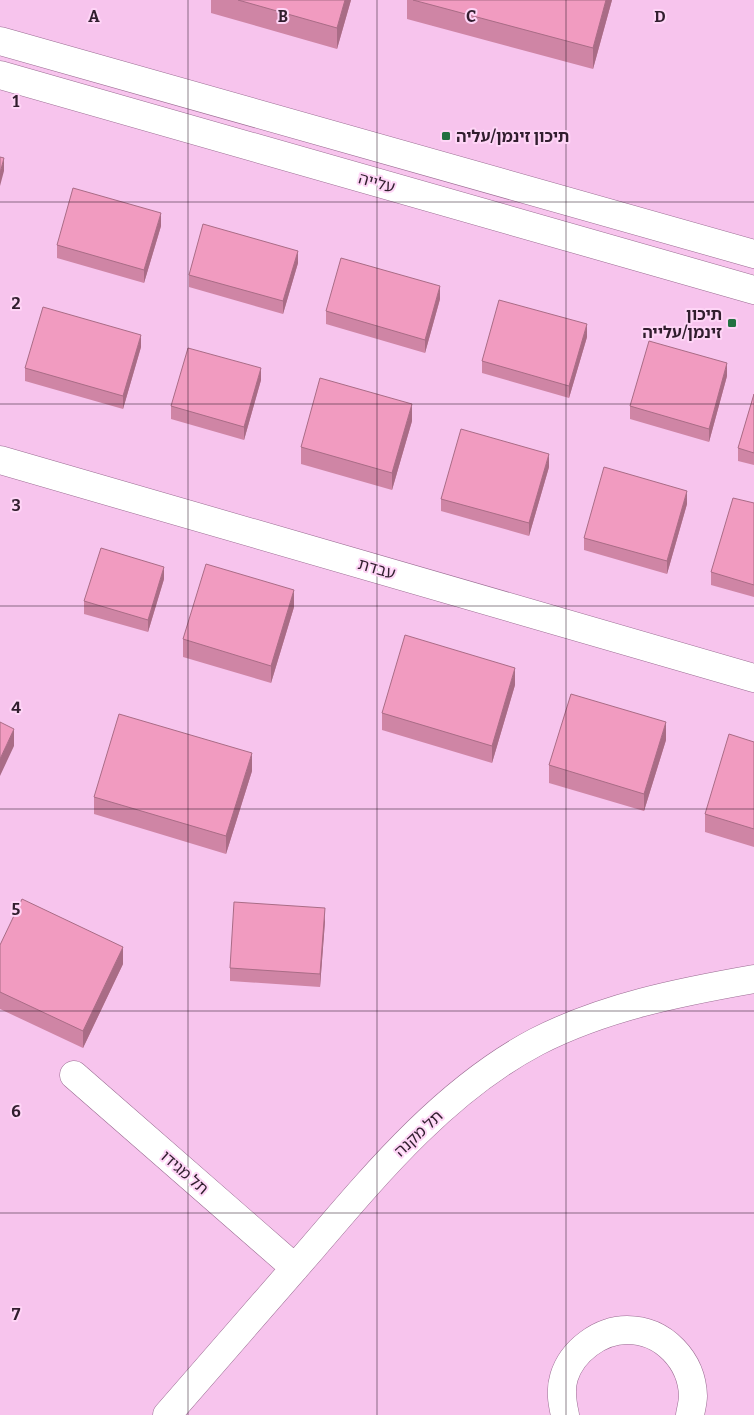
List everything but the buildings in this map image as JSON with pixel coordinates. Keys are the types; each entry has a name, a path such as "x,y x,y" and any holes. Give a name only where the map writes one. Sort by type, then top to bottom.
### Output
{"street":[{"name":"עלייה","path":"0,41 754,254"},
{"name":"עלייה","path":"0,75 754,290"},
{"name":"עבדת","path":"0,460 754,678"},
{"name":"תל מקנה","path":"167,1415 384,1165 430,1121 483,1076 528,1047 594,1017 685,992 754,979"},
{"name":"תל מגידו","path":"74,1075 295,1268"},
{"path":"565,1415 561,1398 564,1377 573,1358 588,1344 606,1333 627,1330 648,1333 667,1343 681,1358 690,1377 693,1398 690,1415"}],"place":[{"name":"תיכון זינמן/עליה","path":"446,136"},
{"name":"תיכון זינמן/עלייה","path":"732,323"}]}
